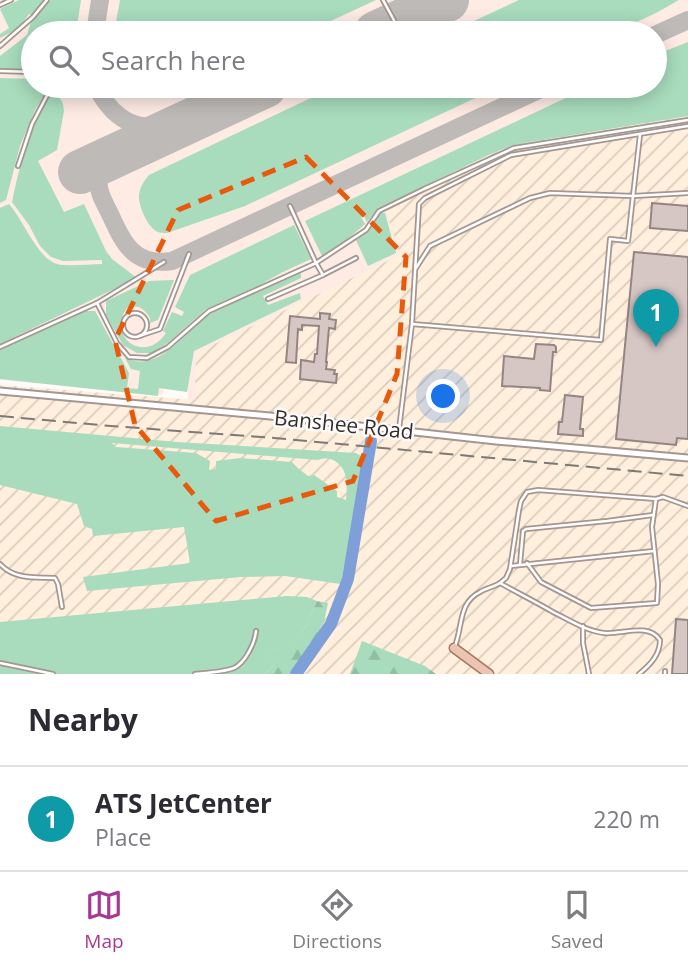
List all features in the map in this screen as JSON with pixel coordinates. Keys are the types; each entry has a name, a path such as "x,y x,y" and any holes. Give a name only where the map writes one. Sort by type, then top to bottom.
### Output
{"main road":[{"path":"454,648 489,674"}],"street":[{"name":"Banshee Road","path":"0,390 688,458"}],"lane":[{"path":"0,5 11,0"},
{"path":"30,21 47,0"},
{"path":"383,0 394,21"},
{"path":"0,47 21,29"},
{"path":"0,71 21,72"},
{"path":"18,166 32,124 46,98"},
{"path":"97,303 117,343 130,357 147,358 168,347 209,311 316,263 366,230 379,211 514,148 688,120"},
{"path":"399,430 412,324 419,204 425,198 511,155 688,126"},
{"path":"412,324 601,340 610,239 628,241 640,134"},
{"path":"415,271 430,246 530,198 550,194 633,196 688,193"},
{"path":"290,206 323,275"},
{"path":"139,336 145,331 145,320 140,314 126,317 123,324 125,332 131,336 139,336 160,329 189,254"},
{"path":"268,299 356,258"},
{"path":"0,347 97,303 164,262"},
{"path":"454,648 463,612 470,599 506,578 521,501 531,490 656,499 663,497 688,506"},
{"path":"527,563 541,582 591,608 657,603 658,584 652,527 656,499"},
{"path":"520,564 523,531 527,528 653,514"},
{"path":"510,566 654,551"},
{"path":"0,564 15,575 55,578 62,607"},
{"path":"500,583 583,626 603,633 646,630 658,636 660,648 655,659 639,674"},
{"path":"583,626 583,643 589,674"},
{"path":"195,674 235,667 250,651 256,631"},
{"path":"0,663 53,674"}],"highlighted area":[{"path":"306,157 406,257 397,374 353,481 216,521 135,425 115,340 178,210"}],"shaded area":[{"path":"0,0 688,0 688,465 186,416 188,391 164,389 162,395 0,380"},
{"path":"688,116 688,674 0,674 0,385 195,400 196,353 400,255 386,211 524,133"}],"green space":[{"path":"19,0 45,0 21,21 18,29 0,38 0,34 9,28 0,9"},
{"path":"51,0 81,0 78,21 32,21"},
{"path":"120,0 376,0 331,21 116,21"},
{"path":"519,0 679,0 639,21 474,21"},
{"path":"21,40 21,70 0,69 0,56"},
{"path":"688,42 688,116 518,144 495,152 378,208 367,222 364,216 361,217 365,224 341,245 322,256 305,221 566,98 667,98 667,50"},
{"path":"0,78 21,79 21,98 42,98 20,146 6,200 0,203"},
{"path":"49,98 60,98 63,104 57,150 38,161 64,212 84,204 106,251 137,278 0,344 0,208 9,204 37,247 57,264 102,264 102,260 63,261 51,257 40,246 12,202 27,144"},
{"path":"311,98 475,98 245,206 167,233 157,232 149,225 142,209 140,189 149,175"},
{"path":"381,213 385,213 396,253 368,266 356,240 368,232"},
{"path":"294,225 311,259 206,309 169,342 151,353 137,353 123,345 106,315 106,301 149,281 174,280 158,320 150,323 146,312 135,306 128,307 122,318 121,328 130,343 138,347 148,347 157,343 166,333 163,331 172,312 182,316 184,312 175,307 190,275"},
{"path":"301,272 301,278 263,296 268,305 300,293 301,299 194,351 187,392 159,388 158,396 0,379 0,350 82,311 95,311 129,373 127,388 138,389 140,371 131,369 125,358 150,360 161,355 211,313"},
{"path":"0,426 177,442 356,453 364,458 341,584 285,576 241,577 87,591 83,577 190,563 184,527 93,536 92,529 84,526 77,504 0,485","holes":["112,443 333,460 343,469 346,500 337,497 337,491 314,475 308,476 292,462 240,458 216,461 216,469 209,470 210,461 196,453 116,447"]},
{"path":"287,596 307,597 317,601 305,628 290,646 275,650 265,657 274,665 265,674 0,674 0,622"},
{"path":"317,601 328,603 324,622 311,645 289,674 265,674 274,665 264,657 290,645 305,628"},
{"path":"362,641 425,666 436,674 350,674"}],"building":[{"path":"652,203 688,206 688,231 650,228"},
{"path":"634,252 688,257 688,439 677,438 676,445 616,439"},
{"path":"320,313 330,314 329,319 336,320 335,329 329,328 326,369 335,370 336,383 300,379 301,360 314,362 317,354 319,326 302,325 302,330 298,329 296,363 286,362 290,316 320,319"},
{"path":"536,344 556,347 556,352 553,352 550,391 502,386 504,356 534,359"},
{"path":"565,395 583,397 580,429 583,429 583,436 558,434"},
{"path":"676,619 688,620 688,674 672,674"}],"waterway":[{"path":"296,674 331,624 348,579 371,441"}],"taxiway":[{"path":"97,21 100,0"},
{"path":"667,30 688,20"},
{"path":"103,98 113,111 133,124 157,127 186,123"},
{"path":"112,157 102,171 99,189 119,233 139,256 159,262 172,261 521,98"}],"runway":[{"path":"402,21 447,0"},
{"path":"80,172 239,98"}],"railway":[{"path":"0,416 688,476"}],"place":[{"name":"ATS JetCenter","path":"656,347"}]}
